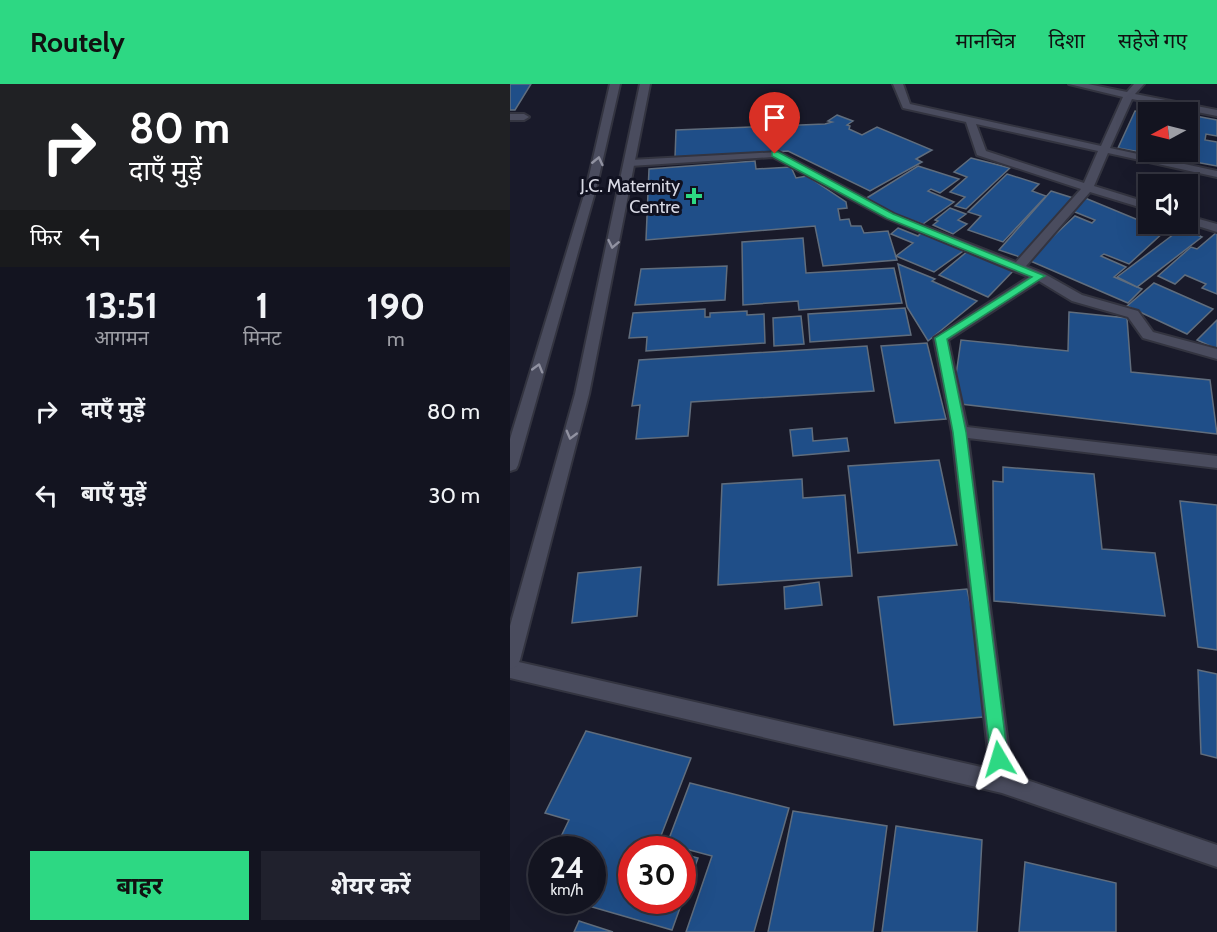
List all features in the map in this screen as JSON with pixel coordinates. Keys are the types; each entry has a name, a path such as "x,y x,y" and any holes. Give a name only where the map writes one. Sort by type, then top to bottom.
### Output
{"street":[{"path":"510,465 592,185 615,84"},
{"path":"510,660 582,394 645,84"},
{"path":"898,84 906,106 1217,174"},
{"path":"1074,84 1217,113"},
{"path":"1018,268 1087,188 1129,95 1139,84"},
{"path":"510,117 524,117"},
{"path":"970,120 981,153 1138,204"},
{"path":"630,163 775,154 890,216 1040,276 1077,298 1133,314 1148,335 1217,354"},
{"path":"1198,222 1217,228"},
{"path":"1002,782 960,432 941,338 1040,276"},
{"path":"960,432 1217,462"},
{"path":"510,669 1002,782 1217,856"}],"building":[{"path":"510,84 531,84 515,110 510,110"},
{"path":"1135,111 1138,111 1138,152 1118,148"},
{"path":"837,115 853,121 847,125 850,126 849,129 862,135 877,127 932,150 916,159 922,162 870,191 788,151 675,158 676,130 825,124 832,122 828,121"},
{"path":"1198,116 1217,120 1217,136 1206,134 1205,140 1217,142 1217,166 1195,162 1198,162"},
{"path":"971,158 1010,168 966,209 955,206 965,197 950,192 967,177 954,172"},
{"path":"755,161 756,169 791,167 796,178 807,176 846,202 847,208 838,209 840,220 849,219 851,226 861,226 864,233 888,231 897,260 823,266 815,226 646,240 649,169"},
{"path":"918,166 959,179 940,193 931,189 928,191 954,202 923,224 893,214 865,199"},
{"path":"1007,174 1039,184 1032,191 1046,196 1003,242 968,230 981,216 968,212"},
{"path":"1051,191 1073,198 1023,258 999,250"},
{"path":"1085,198 1138,220 1138,234 1162,234 1129,264 1104,254 1101,256 1126,267 1114,277 1142,289 1128,303 1028,260 1075,216 1092,223 1095,220 1070,210"},
{"path":"950,208 966,214 958,220 967,224 953,234 933,225 938,221 935,220"},
{"path":"898,228 918,236 922,232 966,249 934,272 896,256 913,243 891,234"},
{"path":"1217,232 1217,294 1202,288 1206,284 1185,275 1175,284 1158,276 1191,247 1197,249"},
{"path":"1174,234 1195,234 1202,237 1137,287 1117,277"},
{"path":"803,238 806,273 894,268 902,303 799,310 798,301 743,305 742,242"},
{"path":"969,250 1015,269 988,297 939,275"},
{"path":"898,264 935,279 932,281 977,301 928,341 907,307"},
{"path":"727,266 725,300 635,305 641,269"},
{"path":"1154,283 1213,309 1187,334 1127,306"},
{"path":"905,308 911,335 810,342 808,314"},
{"path":"705,309 705,317 710,317 710,313 747,311 747,315 764,314 765,343 646,351 647,337 629,338 633,313"},
{"path":"1069,312 1127,318 1131,372 1210,380 1217,434 952,403 961,340 1068,351"},
{"path":"801,316 804,344 774,346 773,318"},
{"path":"1217,320 1217,349 1197,340"},
{"path":"927,343 946,419 895,423 881,346"},
{"path":"867,346 874,391 691,402 688,436 636,439 640,405 632,406 639,360"},
{"path":"812,428 813,441 847,438 849,451 793,456 790,430"},
{"path":"939,460 957,545 858,553 848,466"},
{"path":"1003,467 1094,474 1102,549 1155,553 1165,616 994,601 993,481 1003,482"},
{"path":"802,479 803,498 845,495 852,576 718,585 722,484"},
{"path":"1180,501 1217,505 1217,650 1198,647"},
{"path":"641,567 637,616 572,623 578,573"},
{"path":"819,582 822,605 785,609 784,587"},
{"path":"967,589 994,716 894,725 878,597"},
{"path":"1198,670 1217,674 1217,758 1201,754"},
{"path":"586,731 691,758 661,836 618,836 618,914 678,914 672,930 606,911 606,836 561,836 569,820 545,813"},
{"path":"690,783 789,808 754,932 686,932 692,914 696,914 696,903 712,856 696,852 696,836 670,836"},
{"path":"793,811 887,826 873,932 768,932"},
{"path":"896,826 982,840 977,932 882,932"},
{"path":"1025,862 1116,883 1116,932 1019,932"},
{"path":"579,921 613,932 574,932"}],"place":[{"name":"J.C. Maternity Centre","path":"694,196"}],"route":[{"path":"775,154 890,216 1040,276 941,338 960,432 999,759"}]}
